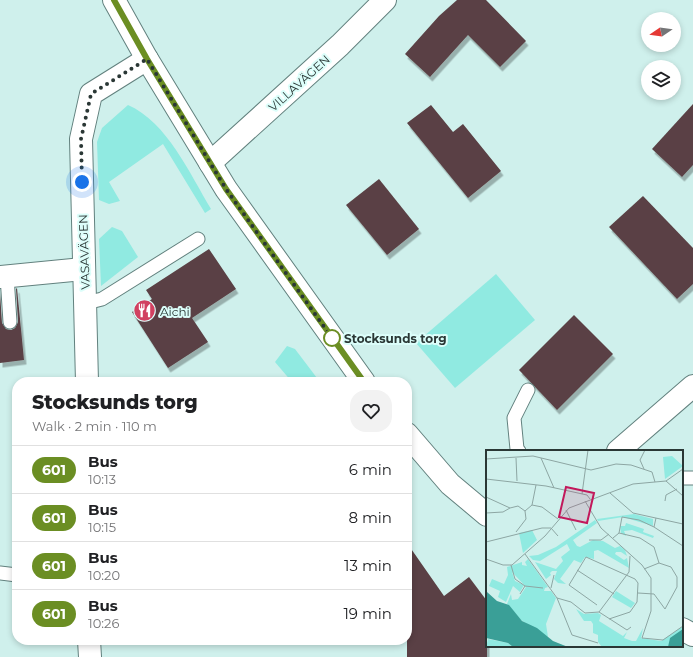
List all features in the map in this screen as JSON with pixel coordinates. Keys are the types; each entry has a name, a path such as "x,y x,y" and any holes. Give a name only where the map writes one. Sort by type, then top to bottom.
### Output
{"street":[{"path":"114,0 147,59 239,208 360,377"},
{"name":"VILLAVÄGEN","path":"210,163 340,45 385,0"},
{"name":"VASAVÄGEN","path":"87,377 81,139 91,94 147,59"},
{"path":"3,277 84,269"},
{"path":"619,450 693,386"},
{"path":"412,440 450,484 486,514"},
{"path":"683,630 693,635"},
{"path":"89,645 90,657"}],"lane":[{"path":"86,303 102,299 198,239"},
{"path":"3,277 10,322"},
{"path":"518,450 514,418 528,390"},
{"path":"0,573 12,574"}],"shaded area":[{"path":"128,105 142,113 166,136 186,165 211,209 205,213 163,144 109,182 120,201 109,204 99,200 97,142 102,128"},
{"path":"112,227 122,231 138,257 101,286 99,239"},
{"path":"496,274 535,320 455,388 416,343"},
{"path":"287,346 295,349 316,377 288,377 275,362"}],"building":[{"path":"457,0 486,0 526,41 500,67 468,35 430,77 405,54 439,16"},
{"path":"693,104 693,165 682,177 652,149"},
{"path":"431,105 453,132 463,124 501,171 468,198 407,123"},
{"path":"379,179 419,229 387,255 346,205"},
{"path":"643,196 693,248 693,284 677,299 609,227"},
{"path":"209,249 236,289 192,318 208,342 168,368 132,312 152,299 146,290"},
{"path":"17,288 24,360 0,363 0,292 2,323 6,329 11,330 15,328 18,322"},
{"path":"574,315 613,354 557,410 519,370"},
{"path":"412,550 444,596 469,577 486,600 487,657 407,657 407,645 412,645"}],"bus line":[{"name":"601","path":"114,0 147,59 226,189 360,377"}],"place":[{"name":"Aichi","path":"144,311"},
{"name":"Stocksunds torg","path":"332,338"}],"route":[{"path":"82,182 81,139 91,94 147,59 226,189 332,338"}]}
